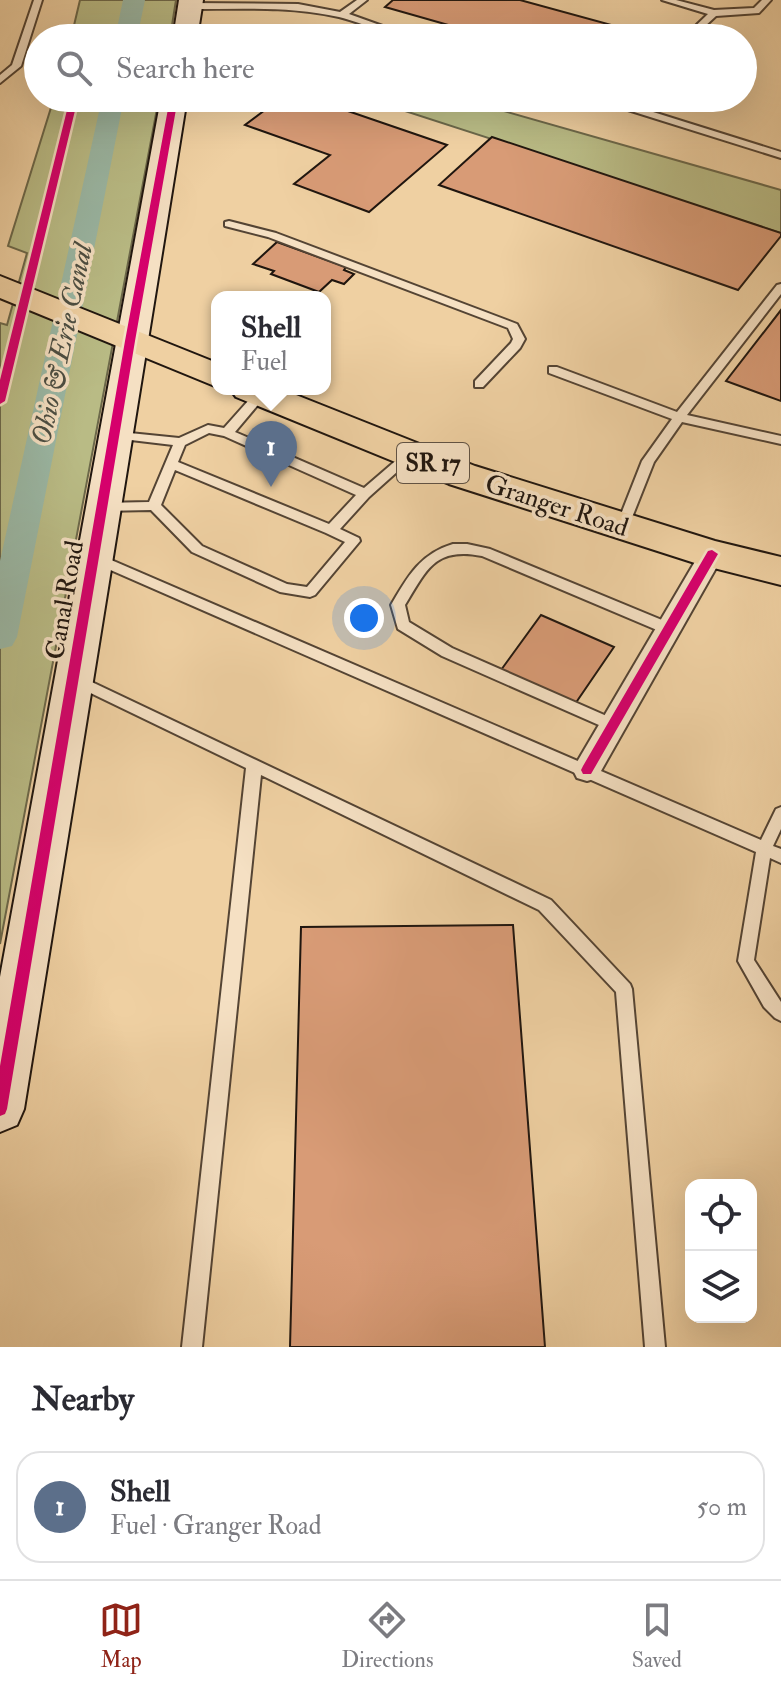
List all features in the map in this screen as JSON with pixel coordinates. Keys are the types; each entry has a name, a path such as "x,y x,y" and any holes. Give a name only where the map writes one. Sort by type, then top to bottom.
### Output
{"main road":[{"path":"0,286 211,374"},
{"name":"Granger Road","path":"262,395 462,475 622,527 781,571"}],"street":[{"path":"187,24 191,3"},
{"name":"Canal Road","path":"0,1109 171,112"},
{"path":"587,770 712,554"}],"lane":[{"path":"30,24 38,0"},
{"path":"342,15 363,0"},
{"path":"666,0 714,13 756,11 767,0"},
{"path":"191,3 298,7 342,15 369,24"},
{"path":"702,24 714,13"},
{"path":"0,80 16,66 24,42"},
{"path":"649,112 781,155"},
{"path":"229,224 272,235 513,326 519,339 516,345 479,384"},
{"path":"622,527 648,461 781,287"},
{"path":"553,370 679,417 781,440"},
{"path":"227,433 252,395"},
{"path":"114,434 180,442 208,429 227,433 365,494"},
{"path":"154,506 180,442"},
{"path":"331,530 365,494 411,454"},
{"path":"102,507 154,506 197,549 285,589 310,592 354,541 171,464"},
{"path":"613,725 447,652 403,625 398,605 426,562 443,549 464,547 485,552 669,629"},
{"path":"93,558 781,856"},
{"path":"73,678 545,905 624,989 655,1347"},
{"path":"192,1347 254,767"},
{"path":"781,813 764,849 746,961 770,1002 781,1013"}],"green space":[{"path":"80,0 176,0 172,24 74,24"},
{"path":"50,112 156,112 0,944 0,323 7,325 27,253 8,246"},
{"path":"408,112 507,112 781,190 781,233"}],"building":[{"path":"393,0 520,0 608,24 445,24 385,7"},
{"path":"262,112 351,112 447,145 369,212 294,184 330,155 245,125"},
{"path":"492,137 781,233 781,236 738,290 439,185"},
{"path":"277,242 346,267 344,270 354,274 344,284 332,280 316,291 253,264"},
{"path":"781,310 781,401 726,381"},
{"path":"541,615 614,647 575,704 501,670"},
{"path":"513,925 545,1347 290,1347 301,927"}],"waterway":[{"name":"Ohio & Erie Canal","path":"129,24 134,0"},
{"name":"Ohio & Erie Canal","path":"0,637 110,112"}],"cycle path":[{"path":"0,401 71,112"},
{"path":"0,1109 171,112"},
{"path":"587,770 712,554"}],"place":[{"name":"Shell","path":"271,487"}]}
